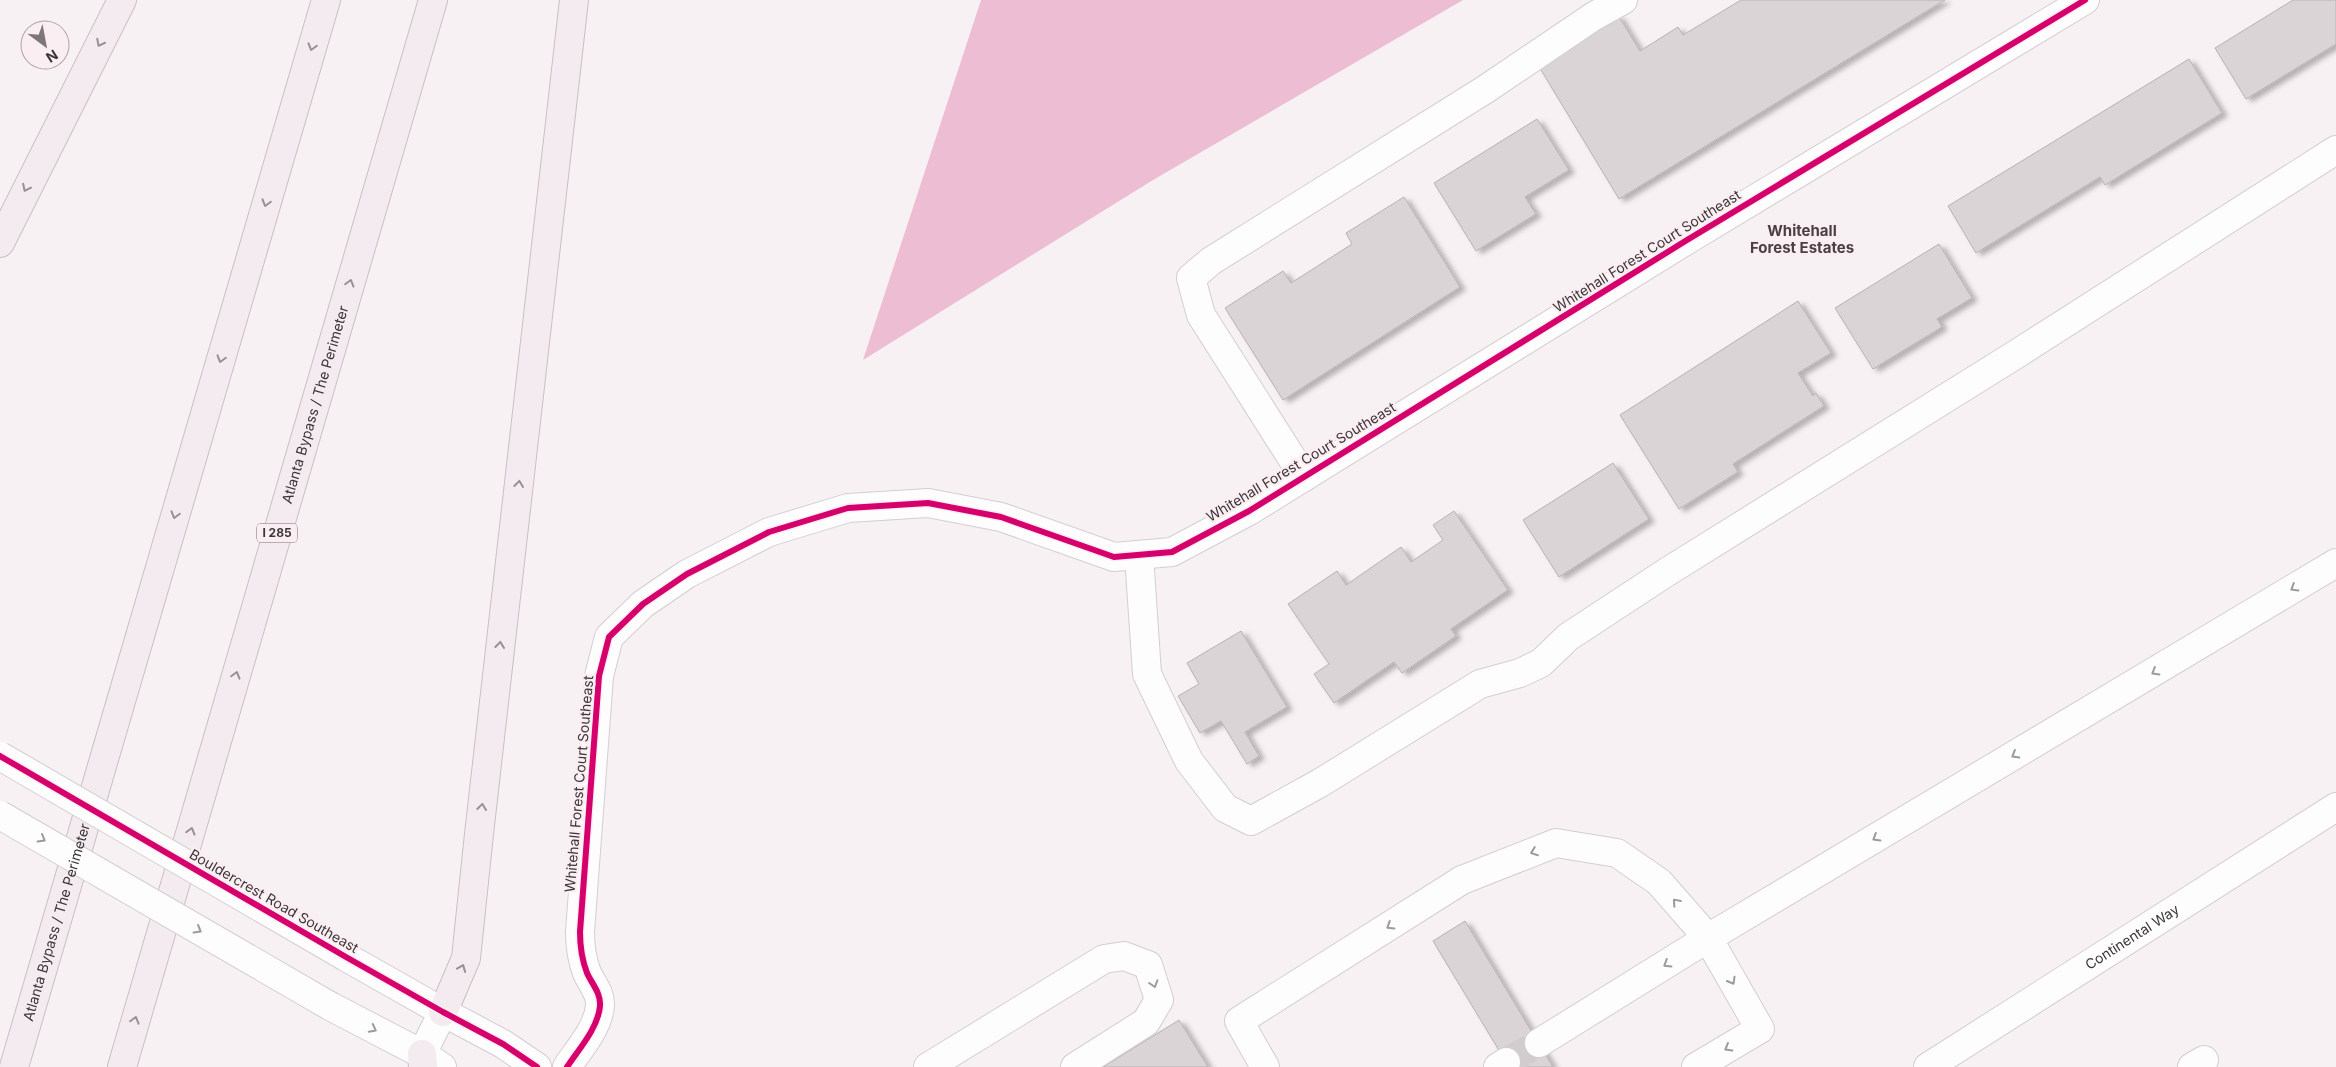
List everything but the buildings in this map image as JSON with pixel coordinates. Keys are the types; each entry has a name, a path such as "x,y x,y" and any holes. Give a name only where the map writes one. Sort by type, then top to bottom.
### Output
{"highway":[{"path":"0,243 122,0"},
{"name":"Atlanta Bypass / The Perimeter","path":"14,1067 326,0"},
{"name":"Atlanta Bypass / The Perimeter","path":"122,1067 433,0"},
{"path":"443,1012 468,950 478,834 574,0"}],"street":[{"path":"1304,477 1201,315 1191,278 1211,261 1486,89 1594,16 1623,0"},
{"name":"Whitehall Forest Court Southeast","path":"567,1067 592,1031 600,1006 597,989 588,974 581,953 580,932 599,676 609,637 643,604 687,574 769,532 848,508 928,502 1001,518 1114,557 1172,552 1249,511 1696,235 2085,0"},
{"path":"1139,555 1147,674 1189,761 1225,808 1252,821 1320,783 1480,684 1520,673 1541,663 1568,637 1667,572 2015,355 2336,150"},
{"path":"1539,1043 1708,938 2336,563"},
{"name":"Bouldercrest Road Southeast","path":"0,756 346,957 503,1044 536,1067"},
{"name":"Continental Way","path":"1928,1067 2336,807"},
{"path":"0,815 429,1063 443,1012"},
{"path":"1265,1067 1239,1021 1462,880 1556,843 1617,853 1659,882 1708,938 1760,1029 1696,1067"},
{"path":"928,1067 1104,959 1124,956 1148,965 1159,1000 1146,1022 1075,1067"}],"shaded area":[{"path":"981,0 1463,0 1153,180 863,360"}],"tunnel":[{"path":"1506,1062 1539,1043"}],"cycle path":[{"path":"567,1067 592,1030 600,1006 598,993 587,973 584,963 580,932 599,676 609,637 643,604 687,574 769,532 848,508 928,503 1001,517 1114,557 1172,552 1249,511 1687,240 2085,0"},
{"path":"0,756 346,957 503,1044 537,1067"}],"district":[{"name":"Whitehall Forest Estates","path":"1802,240"}]}
